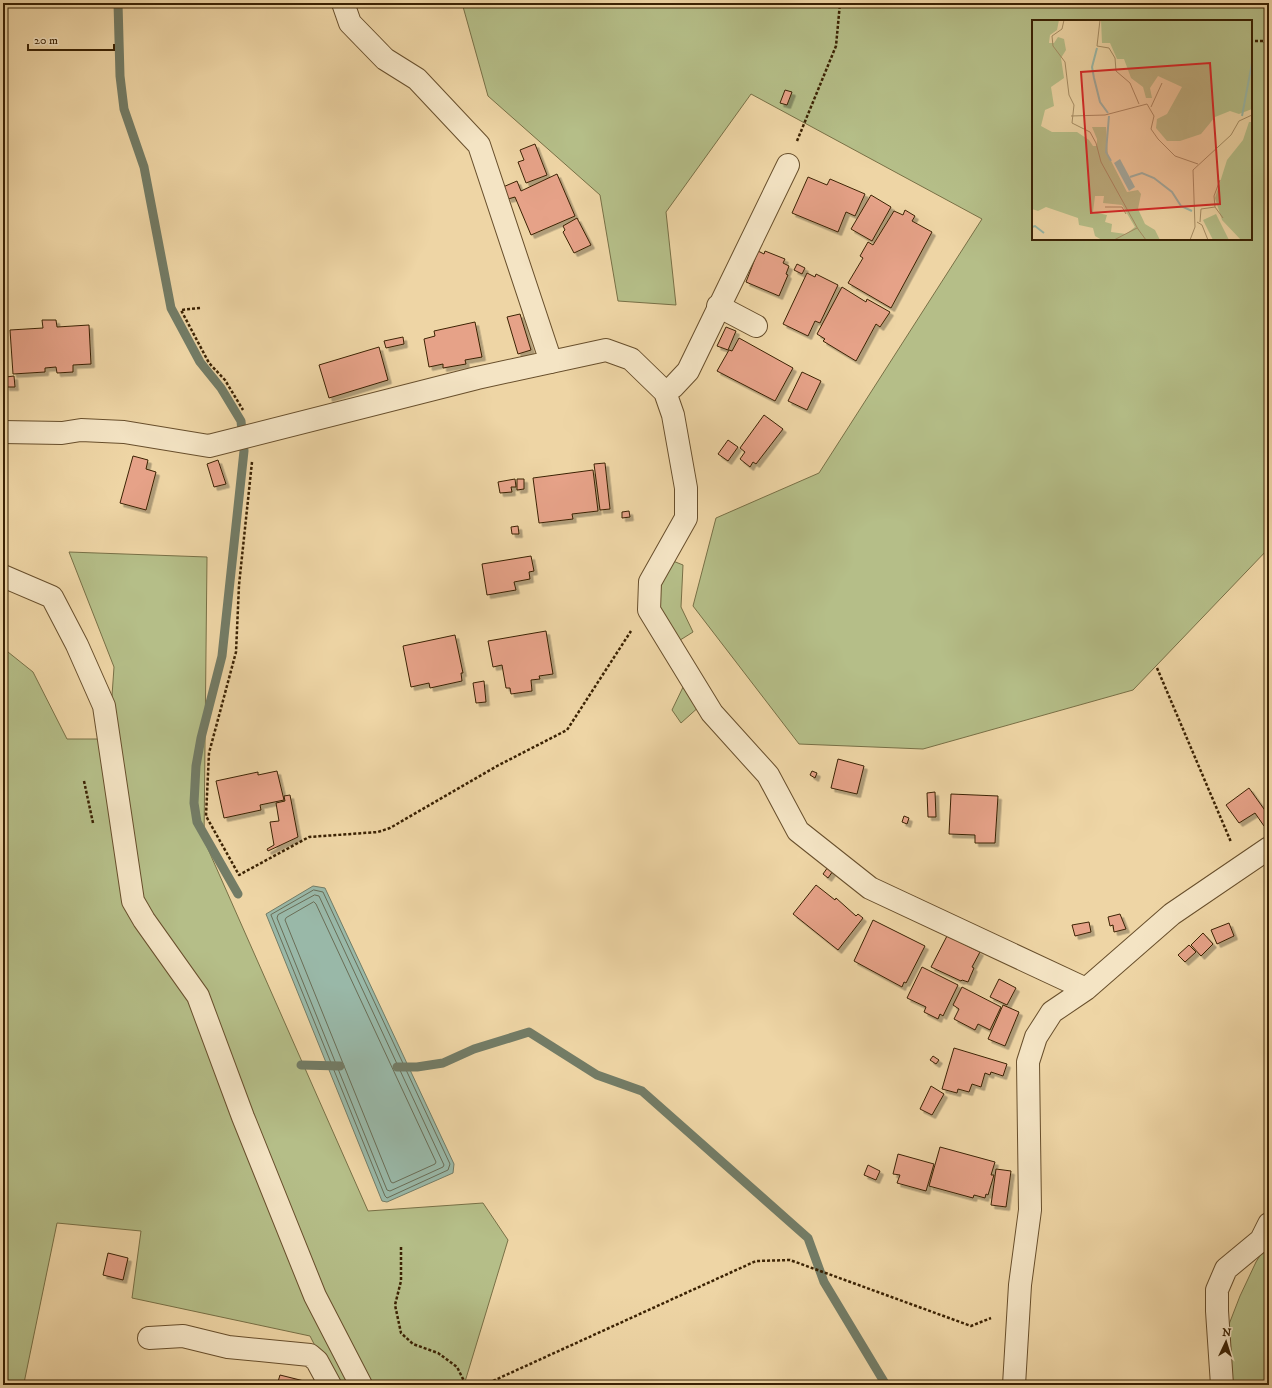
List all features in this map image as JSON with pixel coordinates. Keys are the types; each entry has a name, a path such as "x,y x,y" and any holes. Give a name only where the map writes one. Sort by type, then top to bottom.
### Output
{"street":[{"path":"343,3 350,23 389,62 417,79 479,145 551,362"},
{"path":"355,43 364,56 377,66 386,66 389,62"},
{"path":"665,392 673,387 688,371 718,306 788,165"},
{"path":"718,306 756,326"},
{"path":"3,432 62,433 81,430 124,432 209,446 476,378 606,350 616,352 631,359 665,392 673,415 686,488 686,518 650,582 649,609 712,713 768,775 798,831 870,888 1086,989"},
{"path":"3,576 52,597 77,645 104,706 133,901 144,920 198,996 243,1117 315,1296 361,1385"},
{"path":"1014,1385 1020,1285 1030,1210 1028,1062 1036,1037 1052,1012 1086,989 1172,914 1269,848"},
{"path":"1222,1385 1217,1310 1218,1290 1226,1269 1261,1240 1269,1224"},
{"path":"149,1338 183,1336 228,1347 310,1355 317,1361 330,1385"}],"path":[{"path":"788,165 836,46 840,3"},
{"path":"1255,41 1264,41 1269,50"},
{"path":"200,308 181,310 209,363 225,380 250,422 254,435 239,584 236,652 209,754 206,816 239,875 309,837 378,832 390,828 497,766 567,730 640,616 649,609"},
{"path":"1156,668 1242,867"},
{"path":"401,1247 401,1281 395,1305 401,1333 413,1344 438,1353 457,1367 466,1385"},
{"path":"484,1385 756,1261 790,1260 971,1326 1001,1314 1019,1313"}],"green space":[{"path":"462,3 1269,3 1269,548 1133,690 923,749 799,744 693,606 716,518 819,473 982,219 751,94 666,212 676,305 618,301 600,195 488,96"},
{"path":"69,552 207,557 204,840 368,1211 483,1203 508,1240 464,1385 335,1385 310,1336 132,1298 141,1231 57,1223 24,1383 29,1385 3,1385 3,648 33,672 67,739 109,739 114,667"},
{"path":"673,561 683,565 681,607 693,632 677,642 658,610 657,590"},
{"path":"685,683 701,705 681,723 672,710"},
{"path":"1269,1241 1269,1385 1232,1385 1226,1332 1240,1296 1256,1262"}],"water":[{"path":"313,886 325,888 454,1164 453,1173 387,1202 382,1201 266,914"}],"building":[{"path":"785,90 792,92 787,105 780,103"},
{"path":"535,144 547,175 526,183 518,162 524,160 520,150"},
{"path":"557,174 575,216 531,235 515,197 508,199 503,187 517,181 521,191"},
{"path":"808,177 827,185 830,179 865,194 855,216 846,212 838,232 792,213"},
{"path":"871,195 891,207 872,241 851,229"},
{"path":"905,210 915,216 912,221 932,232 891,308 848,283 863,258 860,256 868,242 873,245 894,211 903,215"},
{"path":"577,218 591,245 574,253 563,232 565,230 563,226"},
{"path":"758,251 764,254 765,251 785,259 783,263 789,266 786,274 788,275 779,296 746,282"},
{"path":"797,264 805,268 802,274 794,270"},
{"path":"807,273 815,277 816,274 838,285 820,323 815,321 808,336 783,324"},
{"path":"842,287 866,302 867,299 890,312 880,327 876,324 856,361 823,341 825,339 817,334"},
{"path":"520,314 531,350 518,354 507,317"},
{"path":"42,320 56,320 57,327 89,325 91,364 73,365 73,372 57,373 56,367 45,368 45,372 13,374 10,330 43,328"},
{"path":"475,322 482,357 465,360 466,364 443,368 443,364 429,367 424,339 435,336 434,331"},
{"path":"726,327 736,331 728,350 717,346"},
{"path":"403,337 404,344 386,348 384,341"},
{"path":"739,338 793,368 775,401 717,371 729,350 732,351"},
{"path":"379,347 388,380 329,398 319,365"},
{"path":"802,372 821,381 807,410 788,401"},
{"path":"14,376 15,387 6,387 6,377"},
{"path":"764,415 783,429 756,464 753,462 750,467 740,459 745,452 740,448"},
{"path":"728,440 738,447 728,461 718,454"},
{"path":"133,456 148,460 146,469 156,472 146,510 120,503"},
{"path":"218,460 226,484 214,487 207,464"},
{"path":"605,463 610,509 600,510 594,464"},
{"path":"593,470 598,511 572,514 573,519 539,523 533,478"},
{"path":"515,479 516,487 511,487 512,492 500,493 498,482"},
{"path":"517,479 524,479 524,489 517,490"},
{"path":"629,511 630,517 622,518 622,512"},
{"path":"518,526 519,534 512,534 511,527"},
{"path":"531,556 534,571 529,572 530,579 514,582 516,590 487,595 482,564"},
{"path":"546,631 553,674 539,676 540,679 531,680 532,691 511,694 510,688 506,688 502,665 493,667 488,641"},
{"path":"455,635 463,673 461,673 462,681 430,688 429,683 411,687 403,646"},
{"path":"484,681 486,702 476,703 473,683"},
{"path":"838,759 864,766 857,794 831,788"},
{"path":"277,771 284,800 260,805 261,810 224,818 216,781 258,772 258,775"},
{"path":"812,771 817,773 815,778 810,775"},
{"path":"1249,788 1269,816 1269,823 1264,826 1255,813 1239,823 1226,805"},
{"path":"935,792 936,817 928,817 927,793"},
{"path":"951,794 998,796 995,843 975,843 975,835 949,834"},
{"path":"290,795 298,837 268,851 267,849 274,845 270,822 279,821 276,803 285,801 284,796"},
{"path":"904,816 909,818 907,824 902,822"},
{"path":"828,867 833,871 828,878 823,874"},
{"path":"816,885 835,900 836,898 856,916 858,914 863,918 838,950 793,914"},
{"path":"1120,914 1126,929 1114,932 1113,925 1110,926 1108,917"},
{"path":"873,920 925,946 906,983 904,982 902,987 854,961"},
{"path":"1089,922 1091,932 1075,936 1072,925"},
{"path":"1229,923 1234,936 1217,944 1211,930"},
{"path":"1203,933 1213,944 1201,956 1191,945"},
{"path":"947,936 980,952 972,967 974,968 968,982 961,981 931,967"},
{"path":"1189,945 1196,952 1185,962 1178,955"},
{"path":"922,967 958,985 943,1016 940,1014 938,1019 924,1012 926,1007 907,998"},
{"path":"999,979 1016,988 1007,1005 990,997"},
{"path":"962,987 1001,1007 990,1030 978,1024 975,1030 954,1019 959,1009 953,1005"},
{"path":"1003,1005 1019,1012 1005,1046 988,1039"},
{"path":"954,1048 1007,1064 1003,1076 991,1072 990,1075 985,1073 981,1087 972,1084 969,1092 958,1089 957,1093 942,1089"},
{"path":"933,1056 939,1060 936,1064 930,1060"},
{"path":"931,1086 944,1094 932,1115 920,1109"},
{"path":"940,1147 995,1162 991,1175 994,1175 988,1195 986,1194 985,1198 974,1195 973,1198 929,1186"},
{"path":"898,1154 934,1164 926,1191 897,1183 900,1175 893,1174"},
{"path":"868,1165 880,1171 876,1180 864,1175"},
{"path":"996,1169 1011,1171 1006,1207 991,1205"},
{"path":"108,1253 128,1258 123,1280 103,1275"},
{"path":"280,1375 308,1382 307,1385 277,1385"}],"waterway":[{"path":"118,3 120,76 124,109 144,167 171,308 200,362 221,388 241,421 244,451 222,656 201,738 196,766 194,803 197,822 238,894"},
{"path":"397,1067 417,1067 443,1063 474,1049 529,1032 597,1075 642,1091 808,1238 824,1282 886,1385"},
{"path":"301,1065 340,1066"}]}
